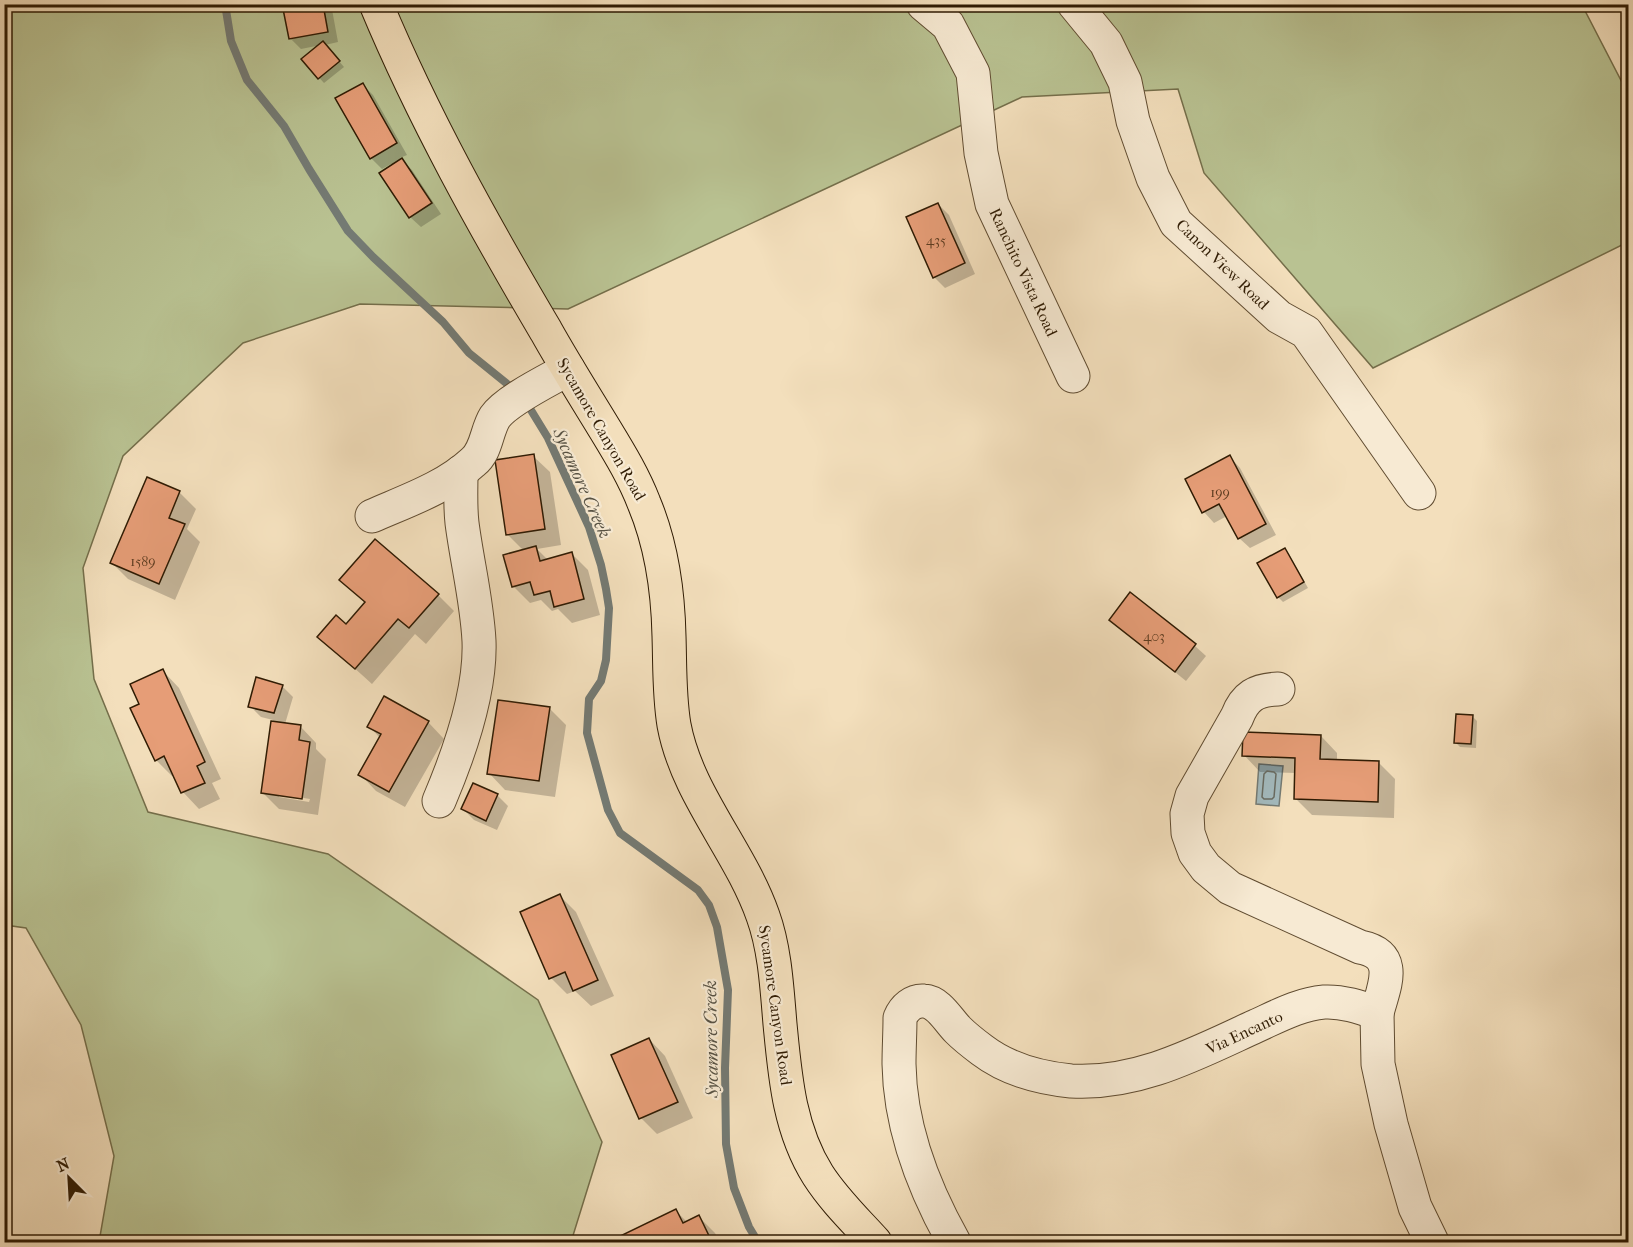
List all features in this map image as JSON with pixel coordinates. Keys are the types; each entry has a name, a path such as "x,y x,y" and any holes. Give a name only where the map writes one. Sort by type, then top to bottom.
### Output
{"main road":[{"name":"Sycamore Canyon Road","path":"376,4 452,164 514,277 559,374 634,481 656,537 666,584 670,687 675,730 700,794 747,878 764,917 778,1004 788,1095 801,1141 831,1194 875,1242"}],"street":[{"name":"Ranchito Vista Road","path":"923,4 948,25 973,73 981,153 992,204 1073,376"},
{"name":"Canon View Road","path":"1074,4 1106,43 1125,82 1133,121 1153,178 1176,223 1279,317 1306,332 1419,493"},
{"path":"372,516 442,484 476,461 495,417 513,401 559,374"},
{"path":"439,801 456,762 466,727 475,687 479,642 461,520 461,472"},
{"path":"1278,689 1257,693 1241,707 1192,796 1187,814 1188,833 1195,852 1206,868 1230,888 1360,947 1372,949 1381,957 1387,968 1387,976 1377,1013 1378,1065 1391,1124 1414,1207 1432,1242"},
{"name":"Via Encanto","path":"954,1242 933,1205 919,1169 904,1113 899,1065 900,1018 903,1011 913,1002 925,1001 935,1005 956,1029 983,1052 1010,1066 1038,1076 1072,1081 1105,1080 1138,1075 1171,1065 1296,1008 1325,1002 1353,1005 1377,1013"}],"green space":[{"path":"5,5 1582,5 1628,94 1628,242 1373,368 1204,173 1178,89 1022,97 568,309 360,304 243,343 123,456 83,568 94,679 148,812 328,854 538,1000 602,1142 571,1242 99,1242 114,1156 81,1025 26,928 5,925"}],"water":[{"path":"1259,764 1283,766 1279,806 1256,804"}],"building":[{"path":"282,4 323,4 328,32 289,39"},
{"path":"323,41 340,61 318,79 301,59"},
{"path":"363,83 397,143 370,159 335,98"},
{"path":"402,158 432,203 409,218 379,173"},
{"path":"938,203 965,263 933,278 906,217"},
{"path":"534,454 545,529 506,535 495,460"},
{"path":"1230,455 1266,524 1238,539 1219,504 1202,513 1185,479"},
{"path":"147,477 180,491 169,518 185,524 159,584 110,563"},
{"path":"375,539 439,594 409,628 398,619 355,669 317,637 336,615 346,624 365,602 339,580"},
{"path":"536,546 540,561 572,552 584,599 554,607 550,591 534,595 530,582 512,587 503,555"},
{"path":"1285,548 1304,582 1277,598 1257,563"},
{"path":"1130,592 1196,644 1175,672 1109,620"},
{"path":"163,669 205,762 197,766 205,783 181,793 164,756 155,761 130,708 139,704 130,684"},
{"path":"256,677 283,685 274,713 248,707"},
{"path":"384,696 429,721 389,792 358,775 381,734 367,727"},
{"path":"498,700 550,707 539,781 487,774"},
{"path":"1456,714 1473,715 1471,744 1454,743"},
{"path":"271,721 301,725 299,740 310,742 302,799 261,793"},
{"path":"1243,732 1321,735 1320,759 1379,761 1378,802 1294,799 1295,758 1242,756"},
{"path":"473,783 498,794 486,821 461,809"},
{"path":"560,894 598,980 573,991 565,972 549,979 520,912"},
{"path":"649,1038 678,1102 639,1119 611,1055"},
{"path":"676,1209 683,1223 699,1215 712,1242 618,1242 616,1238"}],"waterway":[{"name":"Sycamore Creek","path":"225,4 231,41 247,80 284,126 348,231 443,322 469,353 516,391"},
{"name":"Sycamore Creek","path":"526,402 548,438 589,527 606,589 609,608 606,660 601,681 589,699 587,733 608,810 620,833 698,890 709,905 717,927 728,990 725,1068 726,1144 734,1188 749,1227 758,1242"}]}
